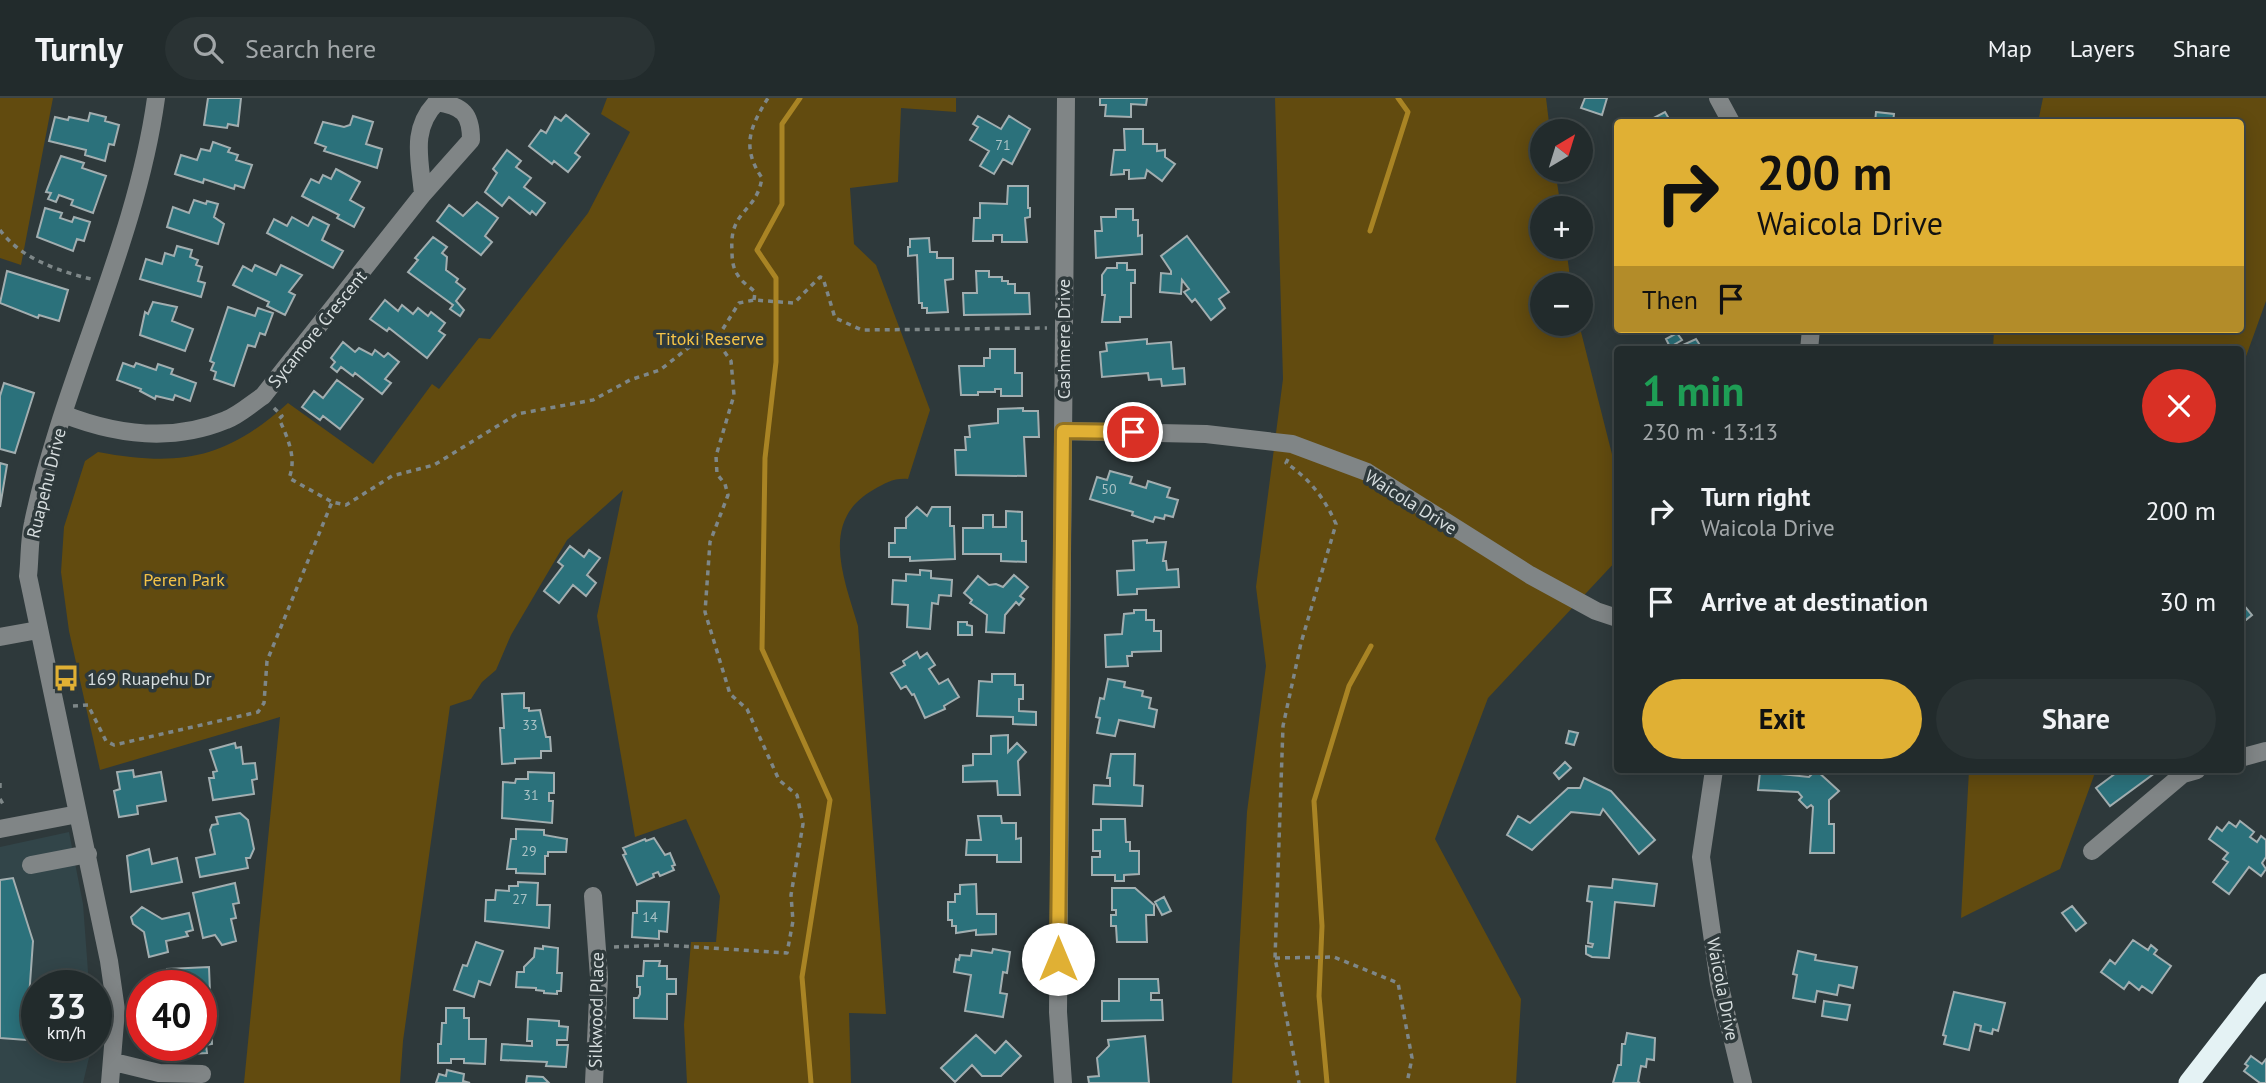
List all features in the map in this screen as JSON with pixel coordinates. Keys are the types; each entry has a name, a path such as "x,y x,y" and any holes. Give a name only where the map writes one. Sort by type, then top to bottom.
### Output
{"highway":[{"path":"2189,1083 2266,984"}],"street":[{"name":"Ruapehu Drive","path":"110,1083 114,1062 116,1010 110,961 28,576 32,525 63,414 108,284 150,145 156,98"},
{"name":"Cashmere Drive","path":"1063,1083 1058,1012 1066,98"},
{"path":"1718,98 1729,119"},
{"name":"Sycamore Crescent","path":"63,414 82,422 137,434 169,435 200,429 229,419 263,396 423,194 471,140 471,124 464,113 453,105 437,103 425,114 418,132 423,194"},
{"name":"Waicola Drive","path":"1063,431 1206,433 1292,444 1367,472 1530,575 1596,611 1614,617"},
{"path":"0,637 38,630"},
{"path":"2244,757 2266,751"},
{"name":"Waicola Drive","path":"1714,773 1701,858 1719,983 1743,1083"},
{"path":"2092,851 2186,773"},
{"path":"0,829 78,814"},
{"path":"31,865 88,854"},
{"name":"Silkwood Place","path":"593,896 599,977 594,1083"},
{"path":"112,1010 116,1010"},
{"path":"114,1062 159,1073 202,1074"}],"path":[{"path":"754,300 755,292 740,280 733,266 731,233 735,222 759,192 762,178 752,164 749,138 755,118 768,98"},
{"path":"0,230 11,245 62,273 108,284"},
{"path":"716,340 739,303 754,300 794,303 820,277 823,278 835,318 862,330 1063,329"},
{"path":"263,396 282,416 279,419 289,438 293,469 289,478 332,502 346,505 392,476 434,465 517,414 593,400 630,380 660,370 706,334 716,340 731,361 734,395 716,456 717,474 725,484 728,495 710,542 705,612 730,695 747,709 779,780 797,795 802,810 798,864 791,895 793,921 787,953 664,945 597,947"},
{"path":"1292,444 1286,463 1310,482 1336,524 1301,643 1283,726 1275,958 1299,1083"},
{"path":"55,709 88,705 106,741 114,745 258,712 264,703 267,661 332,502"},
{"path":"0,783 0,790"},
{"path":"0,799 4,804 0,807"},
{"path":"1275,958 1334,957 1398,983 1412,1058 1407,1083"}],"shaded area":[{"path":"69,832 83,904 88,970 21,970 21,1061 88,1061 83,1083 0,1083 0,847"}],"green space":[{"path":"0,98 53,98 21,265 0,258"},
{"name":"Titoki Reserve","path":"607,98 956,98 956,112 901,108 898,182 850,188 854,244 876,265 930,410 908,479 886,483 856,503 846,518 841,534 842,570 858,626 886,1014 849,1013 851,1083 687,1083 684,1025 691,942 716,942 720,896 686,819 635,837 597,616 623,490 567,540 511,635 496,670 482,682 471,699 450,706 403,1041 400,1083 244,1083 280,717 100,770 69,631 61,572 64,527 85,461 98,452 153,459 177,458 222,448 265,422 288,403 373,464 432,384 439,389 479,338 490,339 588,213 630,132 601,114"},
{"path":"1275,98 1546,98 1549,119 1530,119 1530,182 1557,182 1559,196 1530,196 1530,259 1568,259 1569,273 1530,273 1530,336 1582,336 1614,462 1614,563 1488,698 1435,839 1521,999 1516,1083 1232,1083 1247,812 1266,666 1256,587 1283,379"},
{"path":"2043,98 2266,98 2266,301 2244,362 2244,346 1993,346 1994,333 2244,333 2244,119 2039,119"},
{"path":"1969,773 2095,773 2060,869 1961,918"}],"building":[{"path":"208,98 241,98 238,126 228,124 227,128 204,125"},
{"path":"1100,98 1147,98 1146,105 1131,104 1131,117 1105,116 1106,105 1100,105"},
{"path":"1585,98 1607,98 1602,115 1581,108"},
{"path":"1665,112 1669,119 1652,119"},
{"path":"1876,112 1894,114 1893,119 1875,119"},
{"path":"90,113 106,117 105,121 119,125 114,145 109,144 105,161 85,155 86,150 49,141 55,117 88,121"},
{"path":"566,115 589,134 575,153 580,157 568,172 554,161 552,164 529,146 541,130 546,133 555,117 561,121"},
{"path":"353,116 373,122 366,144 382,149 377,168 324,151 326,147 315,143 323,122 344,127 350,125"},
{"path":"978,116 1001,129 1009,116 1030,129 1012,164 1003,159 994,174 980,166 989,151 970,140 978,127 973,124"},
{"path":"1124,129 1143,129 1143,144 1157,144 1157,151 1165,150 1165,157 1175,164 1162,181 1147,170 1145,178 1129,179 1129,170 1124,170 1124,174 1111,175 1114,150 1125,150"},
{"path":"213,142 230,148 228,152 238,155 236,160 252,165 244,188 235,185 234,189 204,179 203,183 175,174 181,155 197,160 201,149 210,151"},
{"path":"507,150 521,161 516,167 531,178 524,187 545,203 536,215 532,211 530,214 509,197 502,206 485,192 497,173 493,169"},
{"path":"61,156 84,163 82,168 106,176 93,213 71,205 73,200 59,195 56,202 48,199 51,193 46,192"},
{"path":"336,169 360,182 350,200 364,208 354,227 337,218 339,215 302,196 311,179 319,183 323,175 331,179"},
{"path":"1008,186 1028,186 1030,217 1025,218 1027,242 1002,242 1002,235 993,235 993,241 973,241 974,218 980,218 980,203 1007,204"},
{"path":"194,200 218,204 214,217 224,224 218,244 167,227 173,207 189,213"},
{"path":"477,202 498,218 485,236 492,242 481,255 437,221 449,205 463,216"},
{"path":"45,208 62,213 60,218 72,222 74,217 90,222 84,241 77,239 73,251 37,237"},
{"path":"1116,209 1133,209 1133,220 1138,220 1138,236 1142,235 1142,254 1096,258 1095,231 1102,231 1101,217 1116,217"},
{"path":"292,217 308,226 313,217 329,225 322,240 343,251 333,268 267,233 274,219 287,226"},
{"path":"1187,236 1229,292 1219,299 1225,308 1211,320 1195,299 1192,302 1184,292 1189,289 1182,280 1181,294 1160,292 1161,273 1171,274 1161,256"},
{"path":"433,237 447,247 442,253 447,257 446,270 458,279 456,282 465,289 456,301 464,310 460,316 450,309 453,305 408,272 418,260 415,258"},
{"path":"929,238 930,252 937,252 937,258 953,258 953,279 945,280 948,312 927,313 927,308 922,308 922,303 919,303 917,255 908,256 908,247 910,239"},
{"path":"177,246 192,250 190,257 198,260 196,265 202,267 198,281 205,283 201,297 140,279 146,259 162,264 165,253 174,256"},
{"path":"1117,263 1127,263 1127,270 1135,270 1135,283 1131,283 1131,317 1120,317 1120,322 1102,322 1105,295 1102,295 1102,275 1107,268 1117,268"},
{"path":"255,265 276,275 281,265 302,275 289,292 295,295 285,315 267,306 269,302 233,285 243,266 252,271"},
{"path":"7,271 68,290 59,321 39,315 38,318 0,303"},
{"path":"976,271 989,271 989,277 1002,277 1002,281 1015,284 1015,293 1029,293 1030,314 964,315 963,293 977,293"},
{"path":"385,300 398,311 402,305 413,314 418,308 428,316 431,312 445,323 439,331 445,335 427,358 389,328 387,331 370,319"},
{"path":"153,302 177,307 172,321 193,329 185,351 140,335 145,312 148,314"},
{"path":"228,307 255,316 258,308 273,313 265,335 260,333 255,347 248,345 234,386 214,379 216,372 211,370 214,363 210,361"},
{"path":"1677,333 1682,340 1670,346 1666,339"},
{"path":"1147,339 1147,344 1171,342 1173,369 1184,368 1185,384 1162,386 1161,379 1149,380 1148,373 1102,377 1100,352 1107,351 1106,343"},
{"path":"1696,339 1700,346 1681,346"},
{"path":"343,342 355,352 359,348 372,355 375,350 384,357 388,353 399,362 385,379 391,383 382,394 355,373 353,376 341,367 337,372 331,367 335,362 331,358"},
{"path":"990,349 1015,349 1015,373 1022,373 1022,396 1001,396 1001,389 995,389 995,392 978,392 978,395 961,395 959,366 984,366 984,358 990,358"},
{"path":"123,363 134,367 136,363 156,370 158,364 173,369 171,374 196,383 190,401 175,395 173,400 156,396 155,399 140,391 141,389 117,380"},
{"path":"337,380 363,399 340,429 323,416 320,420 302,407 314,391 323,398"},
{"path":"4,383 34,393 15,453 0,449 0,396"},
{"path":"1023,408 1023,411 1038,411 1039,437 1024,437 1026,476 956,475 955,450 966,450 965,437 970,437 969,426 998,423 998,409"},
{"path":"0,463 7,465 0,507"},
{"path":"1110,471 1132,477 1130,483 1146,488 1148,481 1170,488 1167,497 1178,500 1173,517 1155,517 1153,522 1132,515 1133,512 1090,499 1097,477 1107,480"},
{"path":"917,507 927,516 932,507 950,507 950,526 954,526 955,559 910,561 910,557 889,557 889,543 895,543 895,528 906,528 906,518"},
{"path":"1006,511 1022,512 1022,541 1026,541 1026,562 1001,561 1001,554 963,554 963,528 983,528 983,515 993,515 993,527 1006,527"},
{"path":"1147,540 1147,543 1166,542 1163,561 1166,561 1167,570 1178,569 1179,587 1137,589 1137,594 1118,595 1117,571 1134,570 1133,541"},
{"path":"570,546 584,557 589,550 600,558 587,575 596,583 586,596 573,585 559,603 544,591 563,566 558,562"},
{"path":"920,570 931,571 931,578 952,580 951,596 939,595 938,604 932,603 930,629 907,627 908,605 892,604 893,580 906,581 906,574 920,575"},
{"path":"1014,575 1028,587 1020,596 1024,599 1019,605 1016,602 1005,615 1004,633 986,632 987,615 970,603 972,600 964,593 978,576 989,585 1003,587"},
{"path":"2244,605 2252,615 2244,622"},
{"path":"1134,610 1146,610 1146,620 1154,620 1154,631 1161,631 1161,651 1132,652 1132,656 1127,656 1128,666 1106,667 1105,635 1122,634 1124,614 1134,613"},
{"path":"958,622 967,622 967,625 972,626 972,635 958,635"},
{"path":"917,652 920,658 927,653 935,665 929,669 939,684 948,679 959,697 944,706 945,709 925,718 914,694 912,695 906,686 901,689 891,673 905,665 903,661"},
{"path":"992,674 1015,674 1015,685 1023,685 1023,699 1019,699 1019,711 1036,712 1036,725 1013,724 1013,717 977,716 979,681 992,682"},
{"path":"1108,679 1125,682 1124,687 1143,691 1142,696 1151,698 1149,708 1157,710 1154,727 1119,720 1115,736 1097,733 1100,718 1096,717 1100,698 1104,699"},
{"path":"524,693 524,708 529,708 529,711 540,710 546,737 550,737 551,751 541,751 541,758 515,759 515,763 502,764 502,694"},
{"path":"1569,731 1578,733 1574,745 1566,743"},
{"path":"1008,735 1008,752 1017,743 1026,752 1018,761 1020,795 998,795 997,781 963,782 963,766 973,765 973,754 991,754 991,736"},
{"path":"235,743 236,748 241,747 243,764 255,763 257,779 252,780 254,794 213,800 209,778 214,778 213,772 217,771 210,750"},
{"path":"1111,754 1135,754 1134,785 1143,786 1142,806 1093,804 1094,785 1110,786 1110,778 1107,778"},
{"path":"1565,762 1571,768 1559,779 1554,773"},
{"path":"133,770 134,777 161,772 166,801 137,806 138,814 119,817 114,791 120,789 117,772"},
{"path":"528,772 554,773 554,793 549,793 549,801 553,801 552,823 502,818 503,782 515,783 516,779 528,779"},
{"path":"1760,773 1809,777 1813,773 1819,773 1839,791 1829,800 1829,824 1834,824 1834,853 1810,853 1813,807 1811,805 1807,808 1799,800 1802,797 1798,792 1758,790"},
{"path":"2116,773 2155,773 2110,806 2096,788"},
{"path":"1584,778 1611,791 1655,840 1639,854 1603,809 1600,815 1571,812 1532,850 1507,835 1518,816 1530,823 1568,788 1580,788"},
{"path":"240,813 248,820 254,849 250,858 246,858 248,868 200,877 196,858 215,854 210,830 212,825 218,824 216,817"},
{"path":"978,816 1001,816 1002,823 1016,823 1016,839 1021,838 1021,862 997,862 997,855 966,855 967,840 981,840"},
{"path":"1101,819 1125,819 1126,842 1130,842 1130,851 1139,851 1139,874 1124,875 1124,881 1115,881 1115,875 1092,875 1092,857 1100,857 1100,851 1093,851 1093,830 1101,830"},
{"path":"2240,821 2254,832 2250,837 2257,842 2261,836 2266,840 2266,857 2262,863 2266,869 2261,876 2249,867 2229,894 2213,882 2228,862 2223,859 2228,853 2209,839 2217,827 2222,831 2229,822 2236,827"},
{"path":"516,829 544,830 544,835 567,839 566,852 548,852 548,856 545,856 545,874 516,873 516,869 507,869 511,839 516,839"},
{"path":"654,838 665,855 670,853 675,865 672,866 674,870 660,876 658,872 653,874 654,877 637,885 623,855 626,854 623,848"},
{"path":"149,849 152,864 177,858 182,882 131,892 127,856"},
{"path":"13,878 33,941 31,970 21,970 21,1040 0,1038 0,880"},
{"path":"1613,879 1657,884 1654,906 1615,902 1609,958 1592,957 1586,954 1586,946 1592,947 1593,944 1588,943 1592,902 1587,901 1589,886 1612,888"},
{"path":"518,882 538,883 537,905 550,905 549,928 485,921 486,900 495,900 496,890 509,891 509,886 518,886"},
{"path":"235,883 239,903 233,904 236,918 231,919 236,941 222,945 215,935 203,938 193,893"},
{"path":"976,884 977,914 996,914 996,934 976,935 976,930 956,933 956,926 952,926 952,920 948,920 948,902 955,902 955,894 960,894 960,885"},
{"path":"1112,888 1135,888 1154,905 1154,915 1146,915 1147,942 1117,942 1116,926 1111,926 1111,915 1116,915 1116,910 1112,910"},
{"path":"1164,897 1171,911 1162,915 1155,902"},
{"path":"637,901 669,902 667,932 659,931 659,939 632,937 633,913 637,913"},
{"path":"2072,906 2086,923 2076,931 2062,913"},
{"path":"142,907 162,919 189,913 193,930 186,932 188,936 166,941 168,952 149,957 144,932 133,924 131,917"},
{"path":"2133,940 2148,950 2151,945 2157,950 2154,954 2171,966 2152,993 2142,986 2139,990 2129,982 2124,989 2101,972 2110,960 2115,964"},
{"path":"476,942 503,951 490,985 479,981 474,997 454,990 463,965 467,966"},
{"path":"543,946 558,948 557,973 562,973 561,991 557,991 557,994 544,993 536,988 516,987 517,972 524,972 524,967 534,957 535,948 543,949"},
{"path":"993,949 1010,952 1000,993 1007,994 1003,1017 965,1011 971,975 954,972 956,959 959,960 960,955 971,956 972,950 992,953"},
{"path":"1798,951 1816,955 1815,960 1857,967 1853,988 1839,985 1837,995 1817,991 1815,1002 1793,998 1797,975 1793,974"},
{"path":"644,961 660,961 659,966 667,966 667,979 676,979 676,994 667,994 667,1019 634,1018 634,998 638,998 640,994 637,976 643,976"},
{"path":"209,967 209,970 167,970"},
{"path":"1119,979 1158,979 1159,993 1151,993 1151,1000 1162,1000 1163,1020 1102,1021 1102,1001 1119,1001"},
{"path":"1954,992 2005,1003 1998,1031 1993,1029 1992,1034 1980,1031 1981,1026 1975,1024 1969,1050 1944,1044 1946,1036 1943,1035"},
{"path":"1824,1001 1850,1005 1847,1020 1822,1016"},
{"path":"446,1008 464,1008 464,1018 469,1018 469,1039 486,1039 485,1064 464,1063 464,1059 438,1063 438,1044 441,1044 442,1023 446,1023"},
{"path":"528,1019 559,1021 559,1026 568,1027 567,1040 557,1040 557,1045 568,1045 566,1067 546,1066 547,1062 501,1060 502,1044 532,1046 532,1041 527,1041"},
{"path":"1627,1033 1655,1038 1654,1060 1647,1059 1646,1067 1641,1066 1640,1083 1613,1083 1618,1065 1621,1065 1622,1044 1625,1044"},
{"path":"976,1035 995,1053 1006,1041 1021,1056 1001,1076 982,1076 972,1065 955,1082 941,1068"},
{"path":"1145,1036 1149,1083 1089,1083 1088,1077 1099,1076 1097,1058 1109,1046 1108,1040"},
{"path":"2251,1056 2262,1064 2266,1059 2266,1083 2260,1083 2244,1071"},
{"path":"447,1070 464,1074 463,1081 470,1083 436,1083 439,1074 446,1076"},
{"path":"527,1076 543,1077 549,1083 526,1083"}],"waterway":[{"path":"800,98 782,124 782,204 757,250 776,278 776,362 765,458 762,649 830,800 802,977 811,1083"},
{"path":"1370,231 1408,112 1398,98"},
{"path":"1327,1083 1319,996 1322,926 1314,801 1349,686 1371,646"}],"place":[{"name":"169 Ruapehu Dr","path":"66,678"}],"route":[{"path":"1058,959 1063,431 1133,432"}],"park label":[{"name":"Peren Park","path":"184,579"}]}
